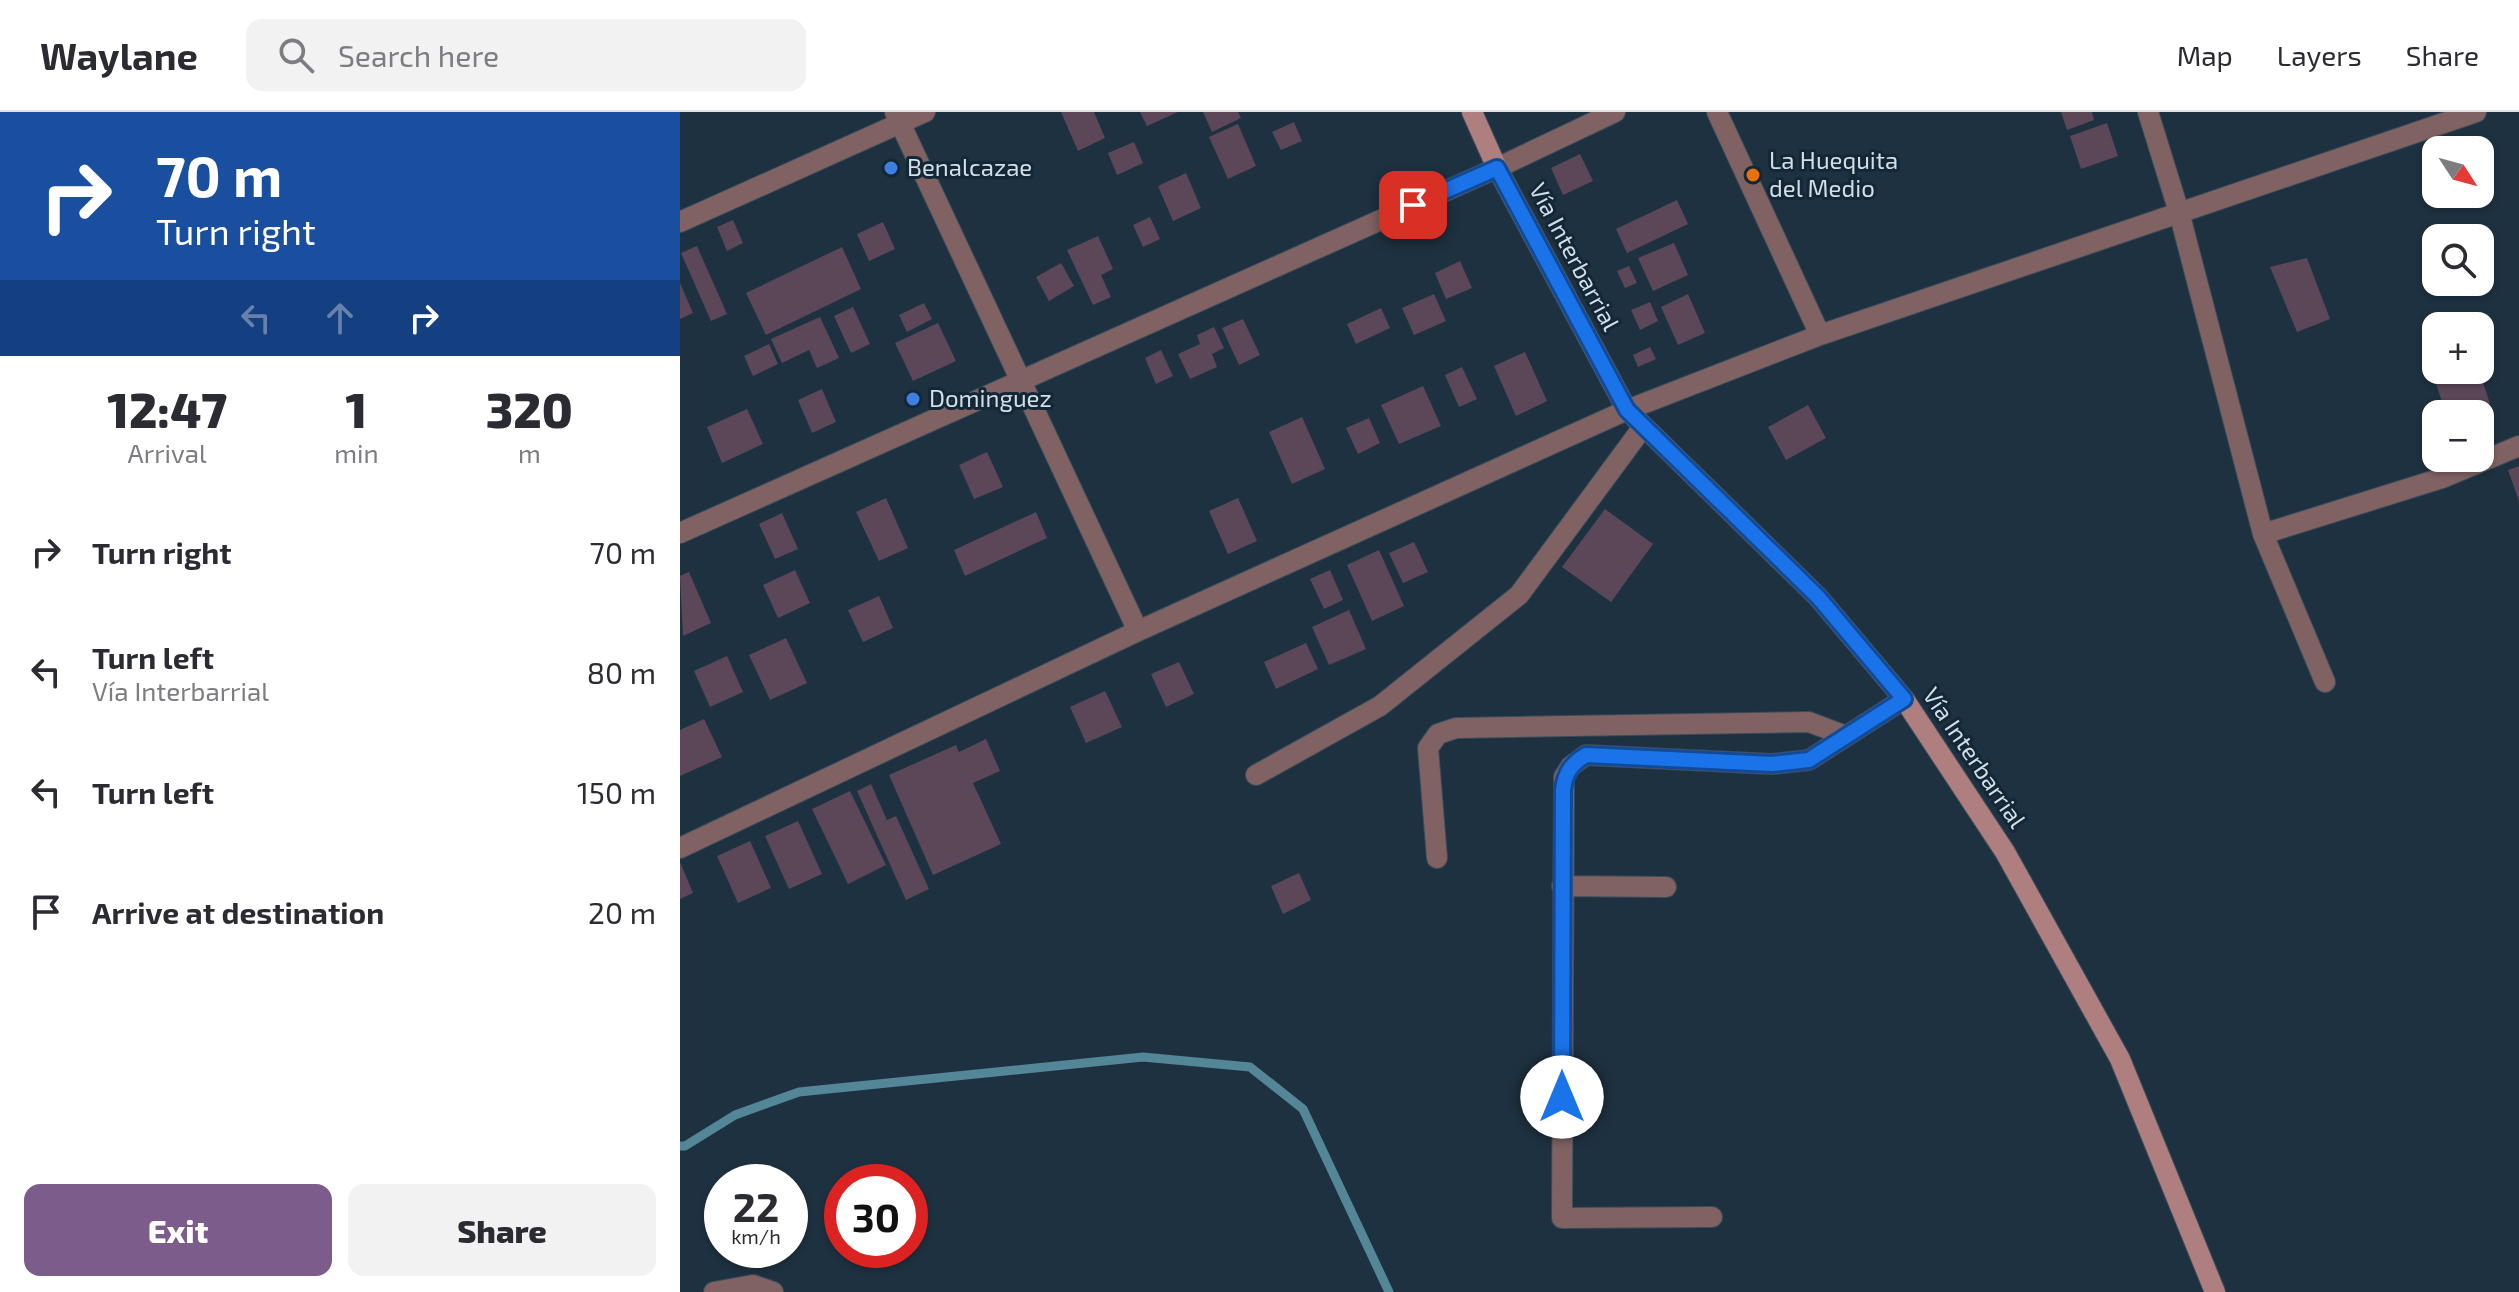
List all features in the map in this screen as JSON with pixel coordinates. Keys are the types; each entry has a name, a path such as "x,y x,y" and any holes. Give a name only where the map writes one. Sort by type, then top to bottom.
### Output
{"main road":[{"name":"Vía Interbarrial","path":"1472,112 1497,168 1627,410 1818,597 1904,699 2005,852 2120,1059 2215,1292"}],"street":[{"path":"680,222 898,118 925,112"},
{"path":"680,533 1497,168 1615,112"},
{"path":"1717,112 1820,335"},
{"path":"2148,112 2179,212 2263,534 2325,682"},
{"path":"680,848 1138,631 1627,410 1820,335 2476,112"},
{"path":"898,118 1138,631"},
{"path":"1256,775 1380,706 1519,595 1643,427"},
{"path":"2263,534 2442,478 2519,446"},
{"path":"1712,1217 1562,1218 1564,777 1571,766 1586,755 1792,763 1809,760 1904,699"},
{"path":"1437,858 1428,748 1438,734 1456,728 1809,722 1846,736"},
{"path":"1562,886 1666,887"},
{"path":"714,1292 753,1285 773,1292"}],"building":[{"path":"1061,112 1094,112 1105,138 1078,151"},
{"path":"1140,112 1178,112 1147,126"},
{"path":"1203,112 1238,112 1241,118 1212,132"},
{"path":"2061,112 2092,112 2094,120 2067,130"},
{"path":"1294,122 1302,141 1281,150 1272,132"},
{"path":"2107,123 2118,156 2081,169 2070,136"},
{"path":"1238,124 1256,166 1228,179 1209,137"},
{"path":"1134,142 1143,163 1117,175 1108,153"},
{"path":"1580,154 1593,181 1563,195 1551,168"},
{"path":"1186,173 1201,208 1173,221 1158,186"},
{"path":"1677,200 1688,224 1627,253 1616,229"},
{"path":"1150,217 1160,239 1143,247 1133,225"},
{"path":"733,220 743,243 727,251 717,227"},
{"path":"883,222 895,249 869,261 857,234"},
{"path":"1098,236 1113,269 1101,275 1111,297 1093,305 1067,250"},
{"path":"1674,243 1688,275 1653,291 1638,258"},
{"path":"697,246 727,314 711,321 681,253"},
{"path":"842,247 861,289 766,335 746,293"},
{"path":"2307,258 2330,319 2297,332 2270,267"},
{"path":"1460,261 1472,288 1446,299 1435,273"},
{"path":"1061,263 1074,286 1049,301 1036,277"},
{"path":"1629,266 1637,283 1625,288 1617,271"},
{"path":"680,283 693,313 680,319"},
{"path":"1434,294 1446,321 1414,335 1402,308"},
{"path":"1688,294 1705,333 1678,345 1661,307"},
{"path":"1650,302 1658,321 1640,330 1631,310"},
{"path":"924,303 932,319 907,332 899,315"},
{"path":"853,307 870,344 851,353 834,316"},
{"path":"1381,308 1390,328 1356,344 1347,324"},
{"path":"820,317 839,358 817,368 809,350 782,363 771,339"},
{"path":"1243,319 1260,355 1239,365 1222,328"},
{"path":"938,323 956,361 913,381 895,343"},
{"path":"1214,327 1224,348 1212,354 1217,367 1190,379 1178,354 1200,344 1197,335"},
{"path":"769,344 778,364 753,376 744,356"},
{"path":"1650,347 1656,359 1638,367 1633,355"},
{"path":"1161,350 1173,376 1156,384 1145,358"},
{"path":"1525,352 1547,401 1516,416 1494,366"},
{"path":"1462,367 1477,399 1459,407 1445,375"},
{"path":"2436,384 2484,384 2489,400 2441,400"},
{"path":"1423,386 1441,426 1399,444 1381,405"},
{"path":"822,389 836,422 812,433 798,400"},
{"path":"1808,405 1826,438 1786,460 1768,427"},
{"path":"747,409 763,444 722,463 707,427"},
{"path":"1302,417 1325,469 1292,484 1269,432"},
{"path":"1369,418 1380,443 1358,454 1346,428"},
{"path":"987,452 1003,487 974,499 959,465"},
{"path":"2519,466 2519,501 2508,470"},
{"path":"886,498 908,548 879,561 856,512"},
{"path":"1238,498 1257,541 1228,554 1209,511"},
{"path":"1605,509 1653,544 1611,602 1562,567"},
{"path":"1036,512 1047,538 965,576 954,550"},
{"path":"782,513 798,549 775,559 759,524"},
{"path":"1414,542 1428,572 1403,583 1389,553"},
{"path":"1379,550 1404,606 1372,621 1347,565"},
{"path":"795,570 810,603 778,618 763,585"},
{"path":"1330,570 1343,600 1324,609 1310,579"},
{"path":"689,572 711,623 683,636 680,576"},
{"path":"879,596 893,628 863,642 848,610"},
{"path":"1349,610 1366,649 1329,665 1312,627"},
{"path":"786,638 807,683 770,700 749,655"},
{"path":"1306,643 1318,669 1276,689 1264,662"},
{"path":"727,656 743,692 710,707 694,671"},
{"path":"1179,662 1194,694 1166,707 1151,674"},
{"path":"1105,691 1122,727 1086,743 1070,707"},
{"path":"704,719 722,757 680,776 680,730"},
{"path":"986,739 1000,771 973,783 1001,844 933,875 889,775 956,745 959,752"},
{"path":"871,784 887,820 896,816 929,889 906,900 857,791"},
{"path":"850,791 886,865 848,884 812,809"},
{"path":"798,821 822,874 789,889 765,836"},
{"path":"750,841 771,888 738,903 717,856"},
{"path":"680,862 693,893 680,899"},
{"path":"1299,873 1311,900 1283,914 1271,886"}],"waterway":[{"path":"680,1146 685,1146 735,1115 799,1092 1143,1057 1250,1067 1303,1109 1389,1292"}],"place":[{"name":"Benalcazae","path":"891,168"},
{"name":"La Huequita del Medio","path":"1753,175"},
{"name":"Dominguez","path":"913,399"}],"route":[{"path":"1413,205 1497,168 1627,410 1818,597 1904,699 1809,760 1772,764 1586,755 1571,766 1564,777 1563,790 1562,1097"}]}
